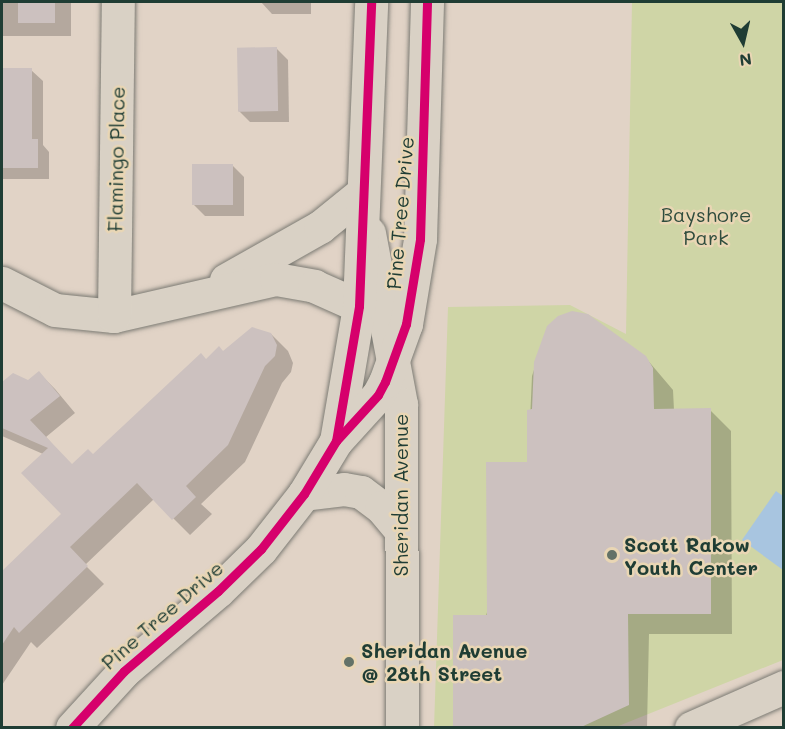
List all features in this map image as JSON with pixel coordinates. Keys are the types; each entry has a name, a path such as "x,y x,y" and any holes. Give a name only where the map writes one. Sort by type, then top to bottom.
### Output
{"street":[{"name":"Flamingo Place","path":"114,316 118,2"},
{"name":"Pine Tree Drive","path":"336,441 359,306 371,2"},
{"name":"Pine Tree Drive","path":"72,728 124,671 239,571 304,494 336,441 378,395 392,366 406,324 420,239 427,2"},
{"path":"200,298 252,263 320,227 362,193"},
{"name":"Sheridan Avenue","path":"362,193 392,366 401,404 402,728"},
{"path":"2,283 54,310 114,316 200,298 258,281 286,279 359,306"},
{"path":"304,494 344,489 360,492 381,507 400,530"},
{"path":"691,728 783,687"}],"green space":[{"name":"Scott Rakow Youth Center","path":"632,2 783,2 783,660 616,727 434,728 448,307 570,305 626,334"}],"water":[{"path":"776,491 783,496 783,570 742,540"}],"building":[{"path":"18,2 55,2 55,23 18,23"},
{"path":"277,47 278,111 238,112 237,48"},
{"path":"2,68 32,68 32,139 38,139 38,168 2,168"},
{"path":"192,164 233,164 233,205 192,205"},
{"name":"Scott Rakow Youth Center","path":"572,311 588,314 646,356 653,368 654,409 711,408 711,614 628,614 629,705 579,728 453,728 453,615 487,615 486,462 527,462 527,410 532,409 534,362 547,326 558,316"},
{"path":"252,327 271,333 277,345 275,356 265,366 228,445 186,486 196,497 172,520 137,483 70,547 88,566 19,633 14,627 2,645 2,571 61,514 21,473 48,448 2,428 2,382 13,373 28,380 39,371 60,396 30,420 72,464 88,449 93,454 201,353 206,359 219,346 223,351"}],"cycle path":[{"path":"336,441 359,306 371,2"},
{"path":"72,728 124,671 218,591 261,549 304,494 336,441 378,395 385,382 406,324 420,239 427,2"}],"place":[{"name":"Scott Rakow Youth Center","path":"612,555"},
{"name":"Sheridan Avenue @ 28th Street","path":"349,662"}],"park label":[{"name":"Bayshore Park","path":"706,226"}]}
